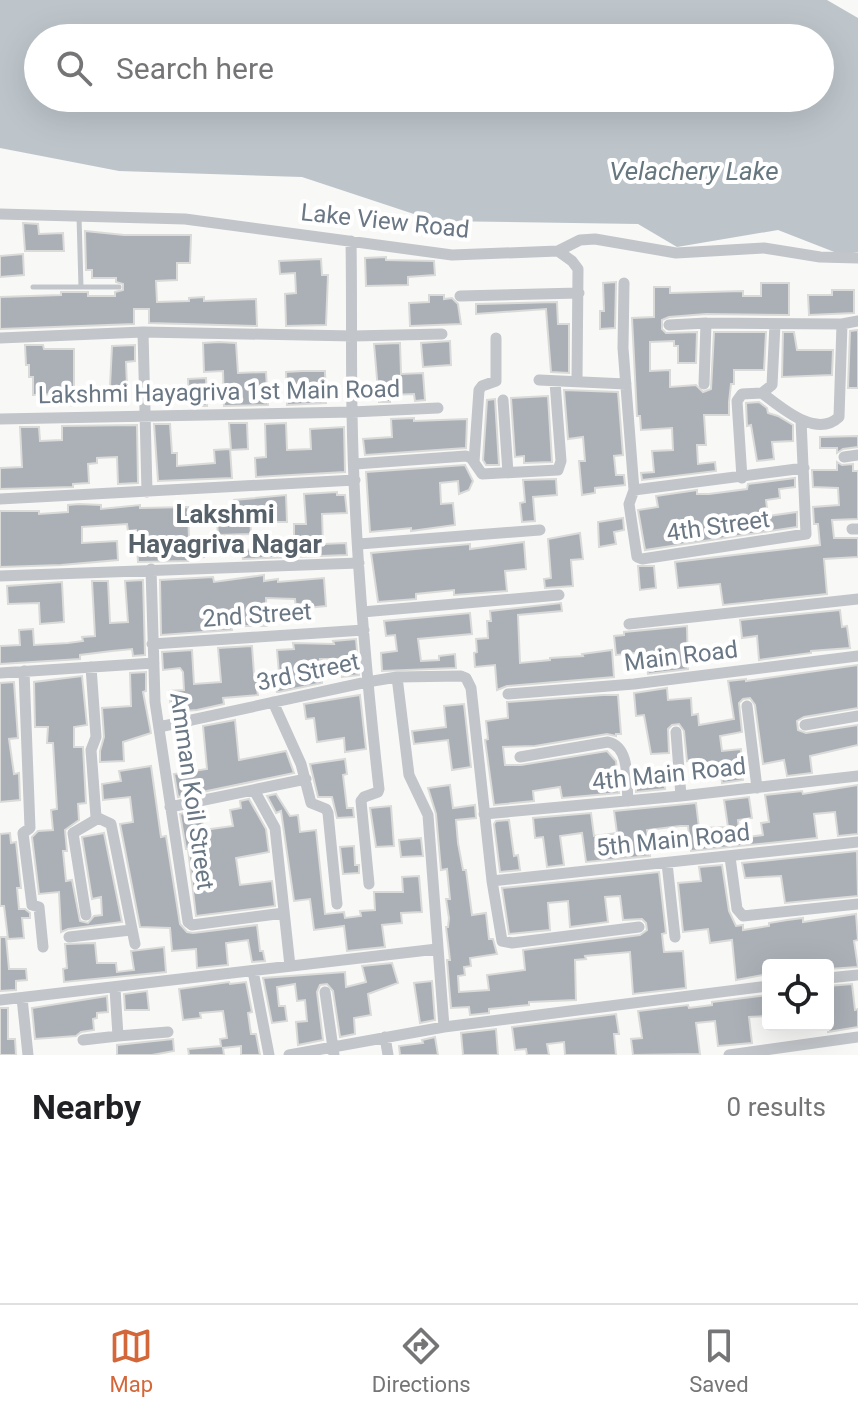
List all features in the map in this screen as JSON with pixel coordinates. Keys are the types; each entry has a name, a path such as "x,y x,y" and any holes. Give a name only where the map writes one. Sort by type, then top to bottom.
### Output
{"street":[{"name":"Lake View Road","path":"0,214 185,219 452,255 558,251 580,240 595,239 676,253 764,248 820,257 858,258"},
{"path":"351,241 352,412 359,563 367,682 379,789 361,801 369,884"},
{"path":"558,251 578,269 577,380"},
{"path":"624,283 623,348 634,490 804,468 801,420"},
{"path":"460,296 579,293"},
{"path":"669,325 842,324 858,321"},
{"path":"704,384 706,323"},
{"path":"742,478 737,401 742,394 762,393 772,385 775,324"},
{"path":"762,393 801,420 829,424 839,417 842,324"},
{"path":"143,332 147,492"},
{"path":"0,338 143,332 353,336 442,334"},
{"path":"496,338 496,381 479,390 471,459 479,474 554,471 561,465 555,382"},
{"path":"539,380 626,384"},
{"path":"503,400 508,473"},
{"name":"Lakshmi Hayagriva 1st Main Road","path":"0,419 438,408"},
{"path":"844,457 858,455"},
{"path":"355,464 471,459"},
{"name":"4th Street","path":"634,490 629,504 637,557 642,559 806,534 804,468"},
{"path":"0,499 355,480"},
{"path":"359,544 540,530"},
{"path":"0,576 359,563"},
{"name":"Amman Koil Street","path":"151,569 152,644 159,727 189,924 284,913"},
{"path":"362,612 559,595"},
{"path":"629,624 858,599"},
{"name":"2nd Street","path":"152,644 364,630"},
{"name":"Main Road","path":"508,694 634,684 858,656"},
{"path":"0,673 154,663"},
{"path":"91,667 96,737 91,750 97,819"},
{"path":"24,671 30,828 23,833 32,905 39,907 43,947"},
{"name":"3rd Street","path":"159,727 367,682 397,677 455,675 466,678 471,688 484,814"},
{"path":"397,677 409,775 428,815 444,1027"},
{"path":"273,702 306,779 311,803 326,809 328,813 337,904"},
{"path":"747,706 757,788"},
{"path":"805,725 858,716"},
{"path":"676,732 681,796"},
{"path":"520,757 608,742 616,744 623,751 628,801"},
{"name":"4th Main Road","path":"484,814 858,776"},
{"path":"170,807 306,779"},
{"path":"254,790 275,828 290,966"},
{"path":"484,814 501,938 506,943 639,927"},
{"path":"86,915 73,831 97,819 111,824 135,944"},
{"name":"5th Main Road","path":"492,881 858,842"},
{"path":"730,857 737,909 743,916 858,904"},
{"path":"667,863 675,937"},
{"path":"69,937 131,930"},
{"path":"0,1000 115,989 437,949"},
{"path":"253,971 269,1055"},
{"path":"834,977 858,975"},
{"path":"289,1055 333,1050 444,1027 762,987"},
{"path":"115,989 118,1036"},
{"path":"325,992 333,1050"},
{"path":"22,998 28,1055"},
{"path":"83,1040 168,1032"},
{"path":"385,1037 388,1055"},
{"path":"729,1055 858,1037"}],"lane":[{"path":"79,215 81,287"},
{"path":"33,287 119,287"}],"water":[{"name":"Velachery Lake","path":"0,0 827,0 858,18 858,252 842,255 778,230 677,247 638,224 435,221 302,177 119,171 0,148"}],"building":[{"path":"23,223 38,224 39,234 63,233 64,251 25,251"},
{"path":"85,231 124,235 191,235 190,263 177,263 177,280 156,281 157,302 204,297 204,301 256,299 257,326 149,323 149,309 134,309 134,324 0,329 0,297 61,295 61,292 115,296 115,292 123,290 123,284 116,282 116,278 92,278 92,270 86,270"},
{"path":"23,254 24,275 0,277 0,256"},
{"path":"386,257 386,260 434,261 435,275 408,277 408,285 366,286 365,258"},
{"path":"321,259 322,275 328,275 326,325 286,326 285,294 296,293 295,273 280,274 279,261"},
{"path":"616,282 615,328 600,329 600,311 604,311 603,283"},
{"path":"761,283 789,283 789,315 706,314 662,320 662,329 666,333 697,332 696,363 678,363 678,346 674,346 674,341 650,342 650,371 670,370 670,387 696,385 703,392 711,389 714,332 766,332 764,370 734,370 729,415 704,415 706,445 697,445 698,464 715,462 716,471 642,480 641,473 654,472 652,451 673,450 672,428 641,430 640,416 637,416 632,318 654,317 654,287 670,287 670,293 743,291 743,296 761,296"},
{"path":"832,290 854,290 854,313 809,315 808,295 832,295"},
{"path":"429,295 452,298 458,304 461,324 410,326 409,303 429,302"},
{"path":"557,302 558,324 569,324 569,373 551,372 546,309 476,314 476,304"},
{"path":"858,330 858,388 848,388 850,331"},
{"path":"783,332 794,332 797,350 833,350 832,375 782,377"},
{"path":"450,341 451,365 423,367 421,343"},
{"path":"203,343 236,343 238,373 266,372 268,405 224,406 223,371 204,372"},
{"path":"400,343 401,374 423,373 425,400 415,401 414,394 390,395 390,402 379,402 374,344"},
{"path":"25,345 43,345 44,349 74,349 74,405 55,406 55,394 33,395 33,377 29,377 29,365 26,365"},
{"path":"135,345 135,361 126,362 127,386 110,386 112,346"},
{"path":"325,371 326,403 287,405 286,372"},
{"path":"206,378 207,406 189,406 188,379"},
{"path":"564,390 618,392 623,455 614,456 616,475 624,475 625,485 595,488 595,493 582,495 579,461 585,461 583,437 568,439"},
{"path":"548,396 552,462 524,463 524,456 515,457 511,398"},
{"path":"495,399 499,465 486,465 483,460 487,400"},
{"path":"759,402 768,413 793,425 793,441 772,442 774,459 757,461 751,425 747,426 746,403"},
{"path":"414,418 414,421 467,419 466,448 365,455 363,439 392,437 391,419"},
{"path":"229,423 247,423 248,449 231,450"},
{"path":"286,423 287,450 311,449 310,429 344,427 345,472 256,477 255,458 266,457 265,424"},
{"path":"154,424 170,424 172,453 177,453 177,466 215,463 214,450 230,449 232,478 158,481"},
{"path":"137,425 138,483 118,484 117,457 97,458 97,463 88,464 89,483 73,484 73,487 0,489 0,468 22,467 20,427 39,427 40,441 62,440 62,426"},
{"path":"858,436 858,447 837,453 837,448 820,448 820,437"},
{"path":"837,462 853,464 853,471 858,471 858,519 832,520 834,538 858,538 858,557 824,559 827,594 723,605 720,584 678,588 675,562 820,545 813,507 839,505 838,488 813,487 812,470 837,470"},
{"path":"465,465 473,481 469,490 459,494 458,481 440,483 441,504 453,503 455,525 370,532 366,472"},
{"path":"795,478 795,487 779,489 780,498 766,500 768,516 797,512 797,527 645,550 638,510 658,507 656,496 697,490 697,494 709,494 747,489 748,484"},
{"path":"556,479 557,495 533,497 535,521 522,522 520,503 525,502 523,480"},
{"path":"337,492 337,495 345,495 347,513 322,514 323,544 346,543 347,555 243,559 242,550 275,548 275,540 294,539 294,524 306,524 304,494"},
{"path":"286,495 287,522 275,522 275,515 250,516 251,534 218,535 216,508 234,507 234,500"},
{"path":"68,505 101,505 101,509 140,505 140,508 188,507 189,540 203,539 204,557 188,558 188,561 138,562 136,530 128,531 127,524 82,527 82,543 117,541 118,560 0,567 0,511 39,511 39,514 68,512"},
{"path":"623,518 624,530 614,532 616,544 599,547 598,522"},
{"path":"580,533 583,559 571,560 573,586 545,588 544,579 551,578 548,539"},
{"path":"524,542 526,569 505,571 507,591 454,595 454,590 416,594 416,599 378,602 371,553 470,544 470,549"},
{"path":"638,566 654,566 656,588 640,590"},
{"path":"264,575 264,581 278,579 278,582 324,578 326,606 296,609 295,599 266,598 267,626 232,626 232,630 161,635 160,580 213,577 214,582"},
{"path":"143,580 145,655 133,656 132,649 80,655 80,659 0,664 0,646 20,645 19,630 33,629 34,645 83,641 82,637 95,636 92,581 108,581 110,623 128,622 125,581"},
{"path":"62,582 64,622 40,624 39,603 8,604 7,586"},
{"path":"561,603 562,611 518,615 520,663 612,650 614,677 507,686 497,690 495,665 475,667 476,639 488,638 490,611"},
{"path":"840,610 842,627 847,626 850,648 759,660 757,636 742,638 740,620"},
{"path":"470,613 472,634 418,639 421,661 439,660 439,656 455,654 456,668 382,671 381,653 397,651 395,635 386,636 384,621"},
{"path":"687,626 688,669 648,674 645,652 616,655 614,636 624,635 624,632"},
{"path":"356,639 359,675 342,677 341,659 320,659 322,683 279,692 276,688 257,689 258,695 223,698 224,704 197,710 171,708 169,691 184,690 183,672 180,668 163,670 162,652 192,650 194,684 221,682 218,648 252,646 254,674 279,673 277,650 294,649 293,643 334,644 333,641"},
{"path":"858,665 858,708 804,717 797,721 798,730 806,733 858,725 858,745 810,756 812,773 787,776 784,760 763,764 755,705 750,698 739,703 742,732 720,736 722,751 741,749 743,780 722,783 721,771 695,773 694,760 687,761 684,731 679,724 668,729 669,753 651,754 644,715 636,716 634,693 667,688 668,700 691,698 692,715 698,714 699,725 734,719 728,681"},
{"path":"146,672 146,691 143,692 151,733 123,742 124,761 100,762 104,737 102,708 131,706 130,673"},
{"path":"82,676 87,725 74,727 74,747 83,747 86,803 78,804 79,820 65,830 67,851 63,851 66,881 72,880 80,921 88,923 94,916 102,915 101,897 92,899 82,837 104,833 122,922 61,932 59,892 39,894 32,837 38,831 53,830 51,810 57,809 53,743 47,743 48,727 35,727 34,682"},
{"path":"14,682 18,738 9,739 14,774 19,773 20,800 0,802 0,683"},
{"path":"360,695 366,749 345,752 344,738 317,742 314,718 306,719 304,704"},
{"path":"618,695 621,734 535,746 503,747 505,765 607,751 616,761 619,793 562,798 560,787 533,791 534,801 494,805 485,740 488,739 486,721 508,718 507,702"},
{"path":"464,704 471,767 452,770 448,740 414,744 412,731 446,727 444,706"},
{"path":"235,720 239,760 286,751 294,773 178,797 174,774 207,769 203,726"},
{"path":"345,759 347,774 343,775 347,808 353,808 354,817 337,818 332,797 318,797 310,764"},
{"path":"151,766 161,837 166,836 180,924 187,932 193,933 257,925 260,951 263,951 265,961 252,962 248,940 226,943 228,965 197,968 196,949 172,951 170,928 140,927 120,824 133,822 130,797 103,800 102,784 121,781 119,771"},
{"path":"664,777 665,789 636,792 636,778"},
{"path":"450,785 453,808 475,805 476,818 456,820 458,843 463,870 466,870 472,915 486,913 489,939 493,939 497,954 470,958 471,966 464,967 465,975 458,976 459,992 489,990 487,975 525,970 523,950 640,935 647,930 642,919 623,920 620,896 605,897 608,922 570,927 568,901 548,903 550,930 509,934 502,888 659,872 666,933 662,934 664,952 683,951 686,988 633,994 630,952 585,956 586,959 575,960 576,1000 529,1002 529,1005 489,1009 489,1013 470,1015 469,1007 451,1008 446,927 449,918 446,899 450,899 447,869 441,870 436,814 428,788"},
{"path":"858,785 858,834 838,836 835,812 814,814 817,838 691,851 688,826 680,826 647,830 650,856 586,862 582,833 560,836 564,865 547,867 543,837 535,838 533,818 591,813 594,836 617,833 614,811 696,803 699,828 728,827 724,800 749,797 752,818 738,820 740,838 763,835 761,823 769,822 765,795 802,791 803,794"},
{"path":"276,794 290,816 298,815 300,832 316,830 325,914 344,912 345,918 361,916 360,911 375,910 374,892 403,892 402,877 419,876 422,912 401,913 402,923 382,925 385,947 347,951 344,926 314,930 310,899 294,901 281,811 276,813 267,796"},
{"path":"249,799 266,829 269,852 236,858 240,885 272,881 275,906 196,916 188,849 180,814 201,809 203,830 233,826 230,810 241,808 240,801"},
{"path":"391,806 394,846 376,847 370,808"},
{"path":"509,820 514,856 518,855 520,870 500,872 494,824"},
{"path":"10,833 11,843 16,842 21,888 17,888 19,909 30,913 30,918 22,918 24,938 8,939 4,906 0,906 0,834"},
{"path":"421,838 423,856 401,857 399,840"},
{"path":"354,846 355,865 359,865 359,873 343,874 340,847"},
{"path":"857,851 858,896 785,903 781,876 745,878 742,863"},
{"path":"722,865 729,911 736,926 743,925 743,930 787,920 803,918 803,922 856,914 858,940 854,941 858,967 834,969 834,959 762,959 762,975 736,980 732,940 710,943 708,929 683,932 678,883 701,881 699,867"},
{"path":"0,937 6,937 9,969 26,969 27,980 16,981 16,990 0,991"},
{"path":"95,943 97,963 116,963 117,972 134,970 131,951 164,947 166,972 64,982 63,969 67,968 65,944"},
{"path":"392,963 398,983 368,994 371,1015 354,1018 355,1034 340,1037 333,991 327,984 320,985 317,992 323,1040 298,1045 296,1022 307,1021 305,1000 297,1001 295,984 277,987 279,1006 285,1006 287,1021 272,1023 263,978 345,972 346,987 366,982 362,966"},
{"path":"432,981 435,1020 420,1023 414,983"},
{"path":"246,982 252,1012 248,1013 251,1034 256,1034 260,1055 241,1055 241,1046 223,1048 224,1055 189,1055 188,1049 221,1046 220,1039 227,1038 223,1011 200,1013 201,1018 183,1020 179,989"},
{"path":"852,984 855,1010 858,1009 858,1027 834,1031 834,986"},
{"path":"147,991 149,1010 125,1010 124,994"},
{"path":"107,996 108,1012 97,1013 97,1018 93,1019 94,1030 76,1036 35,1039 32,1008"},
{"path":"762,996 762,1016 749,1017 752,1043 718,1046 715,1021 696,1023 700,1054 633,1055 631,1039 642,1038 638,1011 688,1005 689,1008 712,1005 712,1002"},
{"path":"0,1008 8,1008 8,1039 15,1039 16,1055 0,1055"},
{"path":"616,1014 619,1034 614,1034 616,1055 565,1055 564,1042 547,1044 549,1055 527,1055 526,1049 515,1050 512,1027"},
{"path":"496,1029 498,1055 463,1055 461,1033"},
{"path":"435,1037 438,1055 400,1055 399,1046 423,1043 422,1040"},
{"path":"173,1039 174,1051 152,1055 117,1055 117,1045"}],"district":[{"name":"Lakshmi Hayagriva Nagar","path":"225,529"}]}
